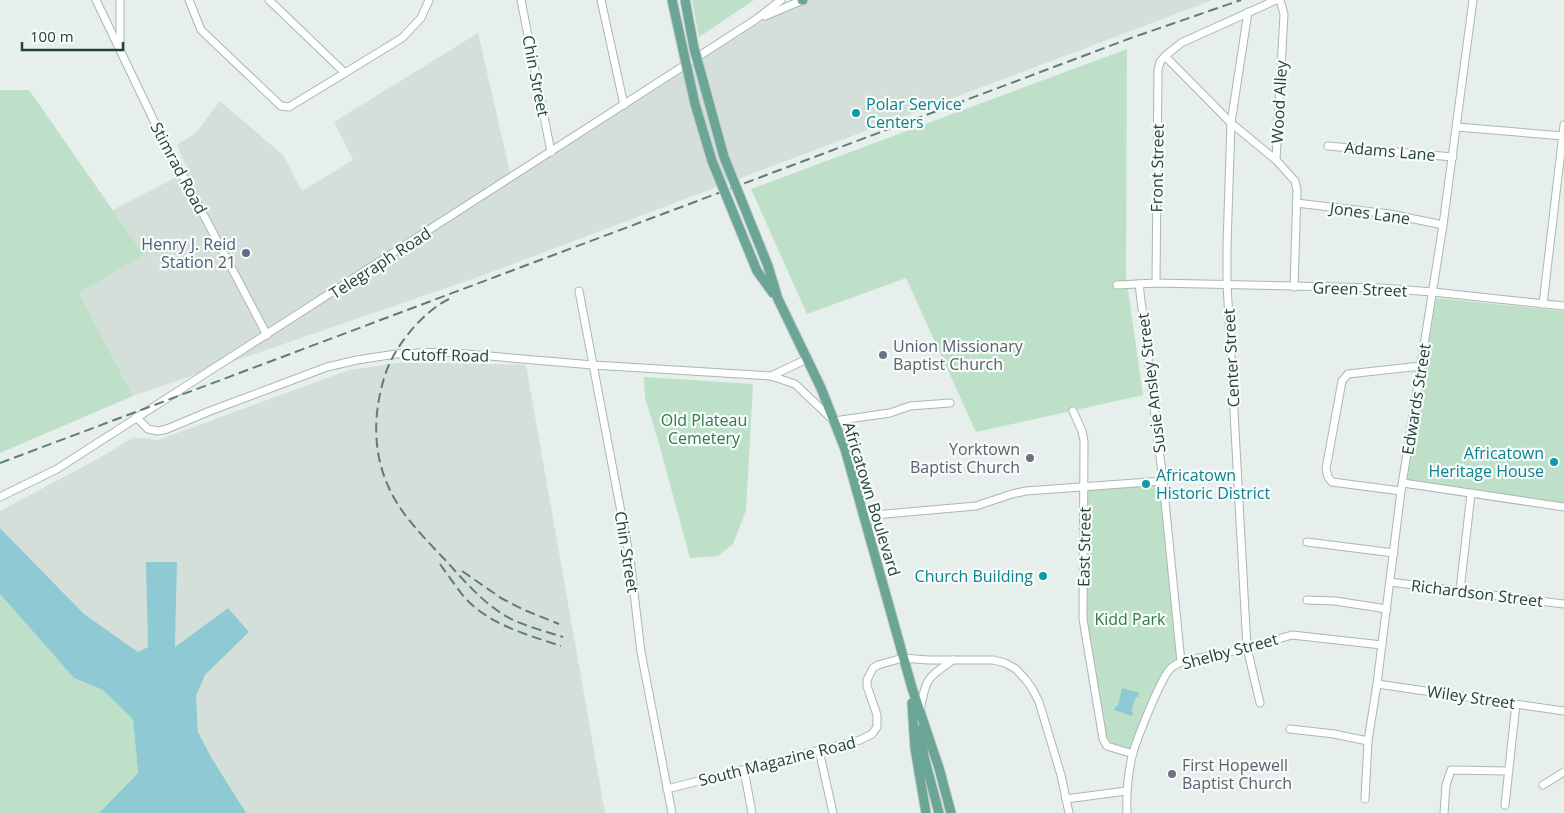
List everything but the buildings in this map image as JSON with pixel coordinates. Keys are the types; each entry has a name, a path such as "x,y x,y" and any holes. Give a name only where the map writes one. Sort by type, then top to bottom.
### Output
{"main road":[{"name":"Africatown Boulevard","path":"672,0 695,104 712,161 758,271 778,299"},
{"name":"Africatown Boulevard","path":"684,0 694,48 724,157 768,266 778,299 821,388 845,449 903,658 939,768 951,813"},
{"path":"912,688 915,748 926,813"},
{"name":"Africatown Boulevard","path":"920,714 924,757 939,813"}],"street":[{"name":"Stimrad Road","path":"96,0 155,123 267,335"},
{"path":"120,0 120,52"},
{"path":"189,0 200,30 281,106 289,107 402,38 421,18 428,1"},
{"path":"269,0 345,73"},
{"name":"Chin Street","path":"521,0 551,152"},
{"path":"602,0 624,105"},
{"name":"Telegraph Road","path":"0,497 57,469 624,105 755,20 781,0"},
{"name":"Telegraph Road","path":"755,20 803,0"},
{"path":"1276,160 1231,124 1165,56 1181,43 1278,0"},
{"name":"Wood Alley","path":"1278,0 1284,14 1276,160 1295,181 1294,287"},
{"name":"Edwards Street","path":"1365,799 1368,741 1387,609 1401,491 1453,157 1473,0"},
{"name":"Center Street","path":"1248,12 1231,124 1227,284 1247,648 1260,704"},
{"name":"Front Street","path":"1156,283 1158,70 1160,62 1165,56"},
{"path":"1543,304 1564,124"},
{"path":"1457,127 1562,136"},
{"name":"Adams Lane","path":"1328,146 1453,157"},
{"name":"Jones Lane","path":"1296,203 1390,214 1443,225"},
{"path":"1117,285 1139,284"},
{"name":"Green Street","path":"1139,284 1381,288 1564,306"},
{"name":"Susie Ansley Street","path":"1139,284 1181,662"},
{"name":"Chin Street","path":"579,291 630,560 641,652 672,813"},
{"name":"Cutoff Road","path":"136,417 148,429 158,431 327,368 357,360 396,354 442,352 592,366 771,376 795,384 834,421"},
{"name":"Cutoff Road","path":"771,376 807,359"},
{"path":"1401,491 1332,482 1326,469 1342,381 1348,374 1421,366"},
{"path":"834,421 890,413 910,406 950,403"},
{"name":"East Street","path":"1073,411 1082,430 1084,442 1083,619 1103,739 1107,746 1133,754"},
{"path":"863,516 976,506 1026,491 1162,481"},
{"path":"1403,483 1564,507"},
{"path":"1460,590 1471,494"},
{"path":"1307,542 1394,553"},
{"name":"Richardson Street","path":"1390,582 1564,604"},
{"path":"1307,600 1335,601 1387,609"},
{"name":"Shelby Street","path":"1127,813 1126,791 1133,754 1166,675 1172,667 1181,662 1247,648 1292,635 1382,645"},
{"path":"903,658 993,660 1005,663 1016,669 1033,690 1039,702 1061,774 1069,813"},
{"name":"South Magazine Road","path":"667,789 860,740 875,731 877,727 878,715 867,686 868,675 878,665 903,658"},
{"path":"920,714 927,680 953,660"},
{"name":"Wiley Street","path":"1377,684 1564,711"},
{"path":"1505,805 1516,704"},
{"path":"1290,729 1334,734 1368,741"},
{"path":"819,750 833,813"},
{"path":"744,770 752,813"},
{"path":"1444,813 1446,785 1451,770 1508,771"},
{"path":"1543,785 1564,772"},
{"path":"1066,799 1126,791"}],"shaded area":[{"path":"795,0 1213,0 481,276 133,396 79,293 144,255 113,210 188,171 177,145 197,132 220,101 283,155 302,191 353,160 334,122 478,33 512,181"},
{"path":"404,362 526,365 605,813 246,813 211,757 198,732 196,696 205,675 249,632 228,608 175,647 177,563 147,562 148,647 138,652 84,614 0,528 0,511 101,457 134,437 158,440 349,370"}],"green space":[{"path":"692,0 754,0 699,37"},
{"path":"1127,49 1126,276 1143,395 976,432 906,278 807,314 751,189"},
{"path":"0,90 29,90 144,255 79,293 133,396 0,453"},
{"path":"1436,298 1564,311 1564,503 1407,481"},
{"name":"Old Plateau Cemetery","path":"644,377 753,384 746,510 733,544 718,556 690,558 645,398"},
{"name":"Kidd Park","path":"1163,481 1181,662 1172,667 1133,754 1107,746 1083,619 1085,488"},
{"path":"0,594 74,678 103,690 133,718 138,773 99,813 0,813"}],"water":[{"path":"0,528 84,614 138,652 148,647 146,562 177,562 175,647 228,608 249,632 205,675 196,696 198,732 211,757 246,813 99,813 138,773 133,719 103,690 74,678 0,594"},
{"path":"1122,688 1139,693 1131,711 1133,712 1132,716 1114,710 1118,706"}],"railway":[{"path":"0,463 1131,38 1241,0"},
{"path":"449,299 429,312 410,331 395,353 385,375 380,393 376,428 377,446 385,480 393,496 413,525 486,602 513,620 563,637"},
{"path":"440,564 465,598 486,615 510,628 561,646"},
{"path":"462,571 501,598 559,624"}],"place":[{"name":"Polar Service Centers","path":"856,113"},
{"name":"Henry J. Reid Station 21","path":"246,253"},
{"name":"Union Missionary Baptist Church","path":"883,355"},
{"name":"Yorktown Baptist Church","path":"1030,458"},
{"name":"Africatown Heritage House","path":"1554,462"},
{"name":"Africatown Historic District","path":"1146,484"},
{"name":"Church Building","path":"1043,576"},
{"name":"First Hopewell Baptist Church","path":"1172,774"}]}
